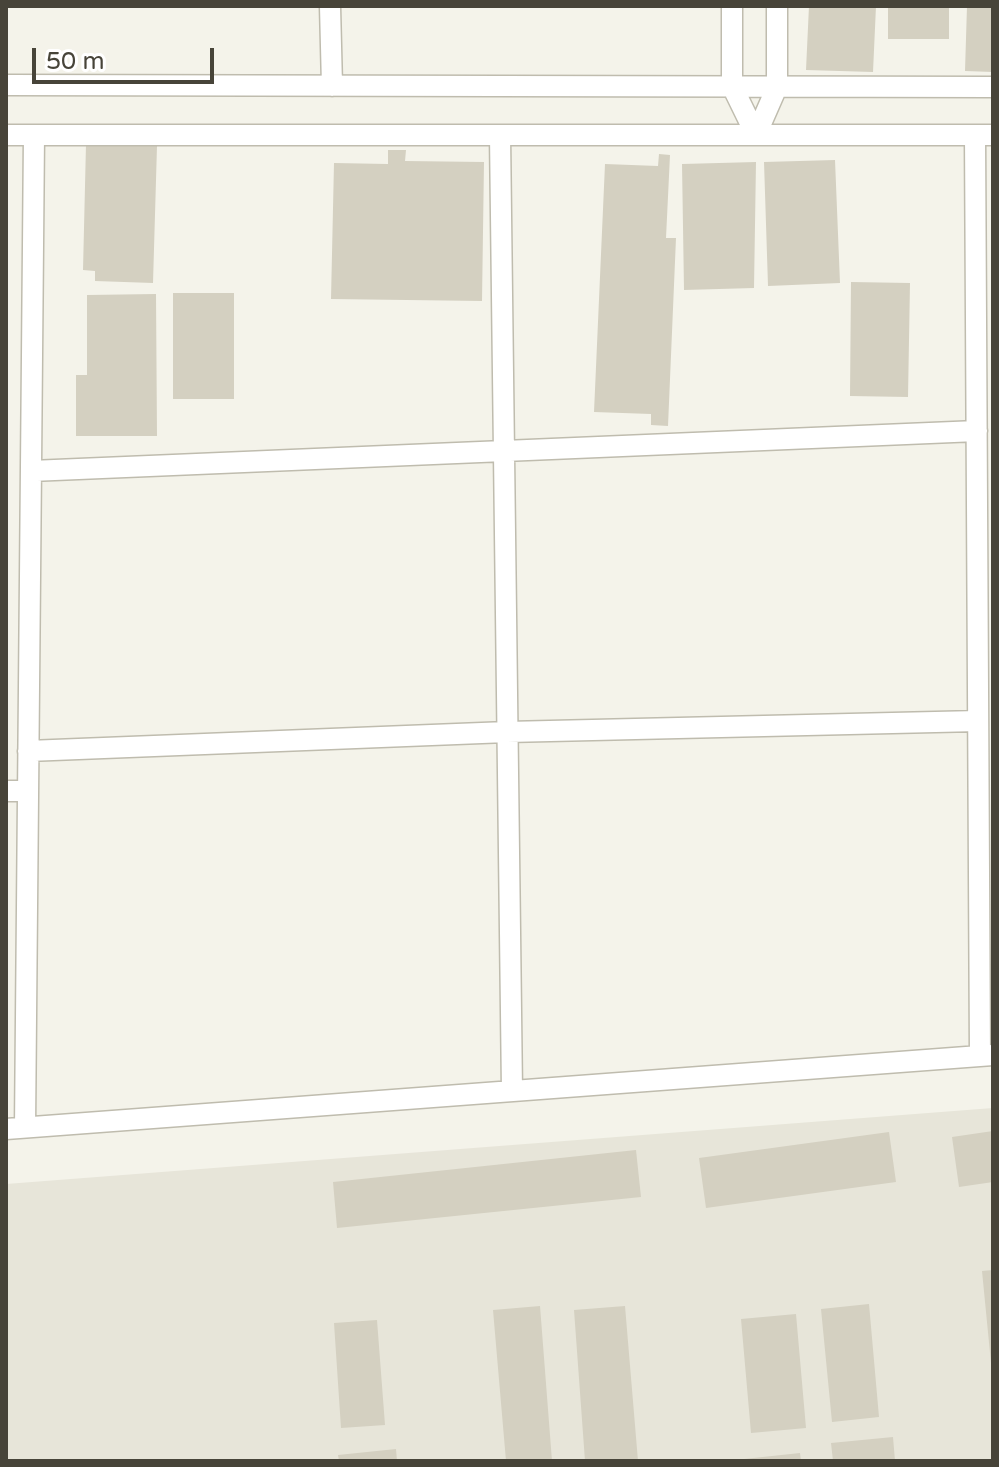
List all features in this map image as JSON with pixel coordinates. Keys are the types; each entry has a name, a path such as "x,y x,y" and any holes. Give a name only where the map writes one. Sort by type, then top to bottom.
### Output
{"street":[{"path":"330,6 332,86"},
{"path":"732,6 732,86 756,135"},
{"path":"756,135 777,87 777,6"},
{"path":"6,85 993,87"},
{"path":"6,135 34,135 984,135 985,399 977,431 985,575 978,721 986,1056 15,1128 16,911 28,791 34,135"},
{"path":"500,135 512,1091"},
{"path":"31,471 977,431"},
{"path":"28,751 507,732 978,721"},
{"path":"6,791 28,791"}],"shaded area":[{"path":"993,1108 993,1461 6,1461 6,1184"}],"building":[{"path":"809,6 876,6 873,72 806,70"},
{"path":"888,6 949,6 949,39 888,39"},
{"path":"967,6 993,6 993,72 965,71"},
{"path":"86,144 157,146 153,283 95,281 95,271 83,270"},
{"path":"388,150 406,150 405,161 484,162 482,301 331,299 334,163 388,164"},
{"path":"659,154 670,155 666,238 676,238 668,426 651,425 651,414 594,412 605,164 658,166"},
{"path":"835,160 840,283 768,286 764,162"},
{"path":"756,162 754,288 684,290 682,164"},
{"path":"851,282 910,283 908,397 850,396"},
{"path":"173,293 234,293 234,399 173,399"},
{"path":"156,294 157,436 76,436 76,375 87,375 87,295"},
{"path":"993,1131 993,1182 959,1187 952,1137"},
{"path":"889,1132 896,1182 706,1208 699,1158"},
{"path":"636,1150 641,1197 337,1228 333,1182"},
{"path":"993,1270 993,1363 991,1363 982,1271"},
{"path":"869,1304 879,1417 832,1422 821,1309"},
{"path":"540,1306 552,1461 506,1461 493,1310"},
{"path":"625,1306 638,1461 585,1461 574,1310"},
{"path":"796,1314 806,1428 751,1433 741,1319"},
{"path":"377,1320 385,1425 341,1428 334,1323"},
{"path":"893,1437 895,1461 833,1461 831,1443"},
{"path":"396,1449 397,1461 339,1461 338,1455"},
{"path":"800,1453 801,1461 744,1461 744,1459"}]}
